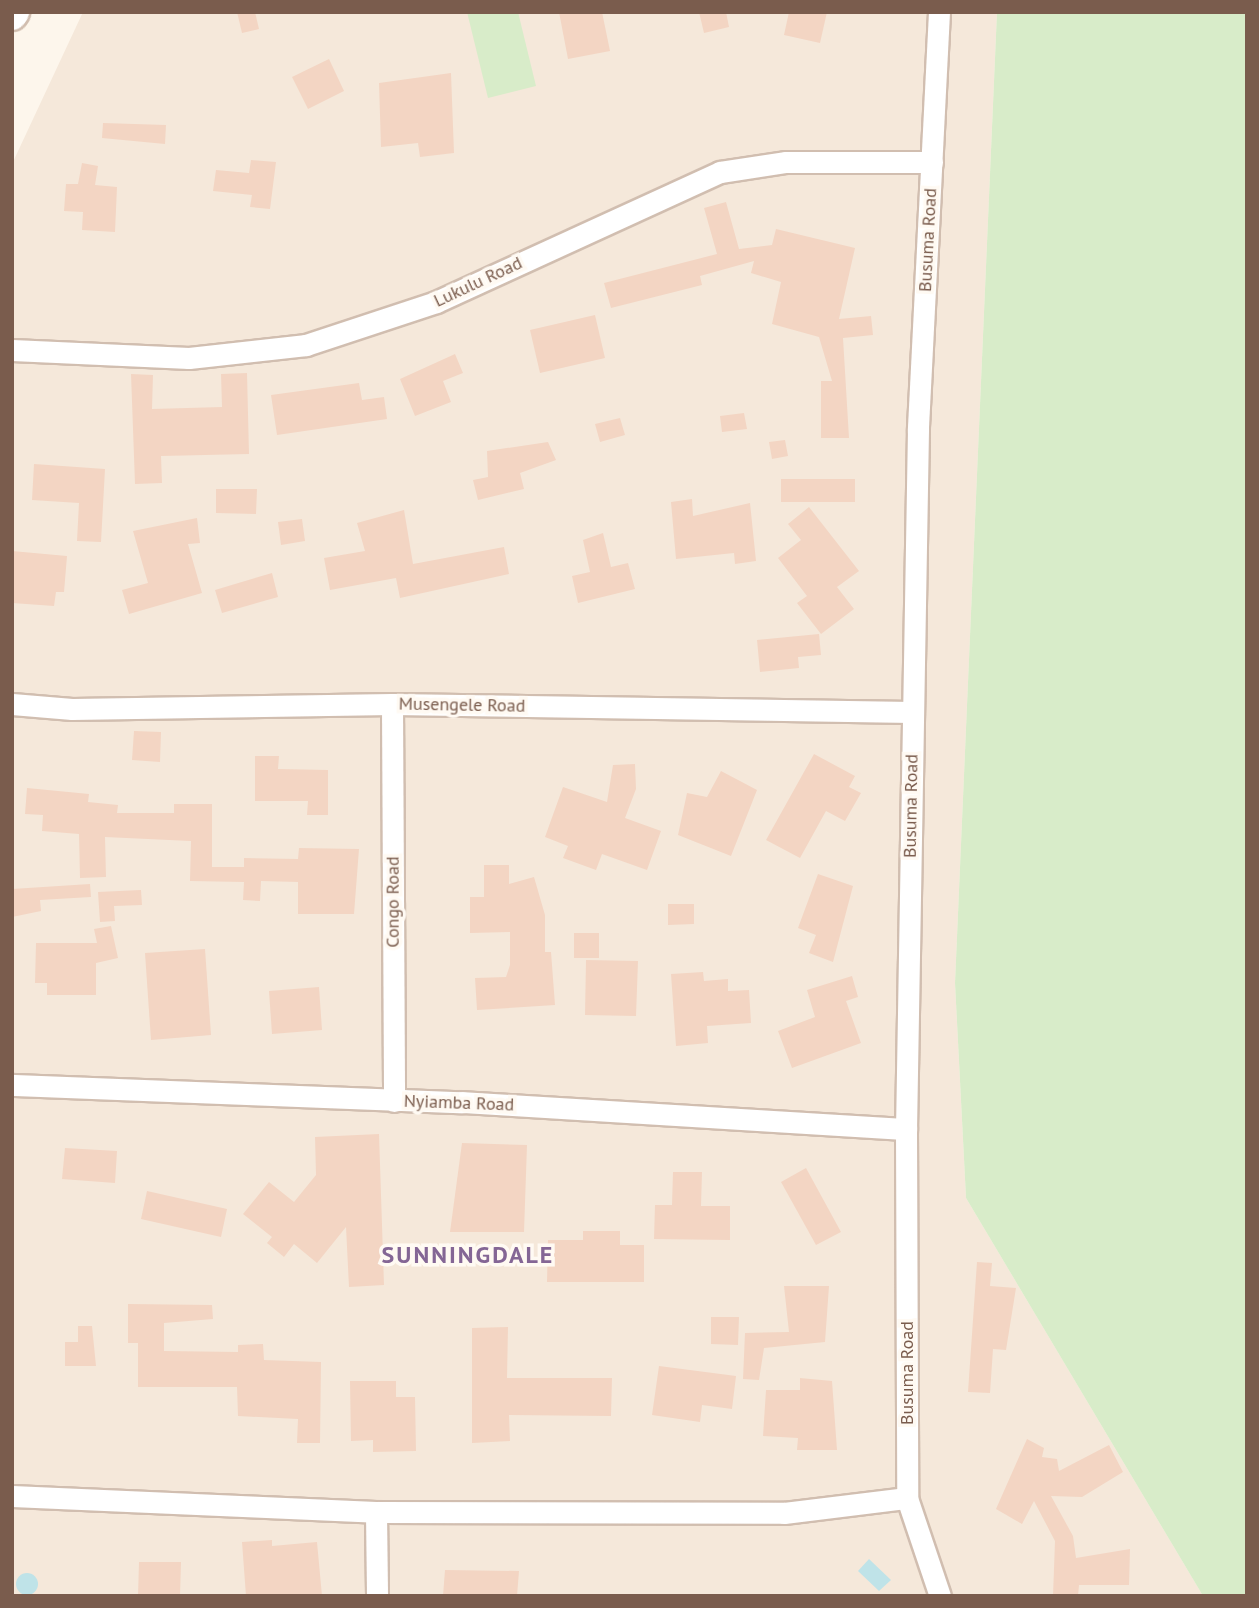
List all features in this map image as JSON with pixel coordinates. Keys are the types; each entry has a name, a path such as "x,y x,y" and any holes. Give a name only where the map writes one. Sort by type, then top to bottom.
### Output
{"street":[{"name":"Busuma Road","path":"939,12 912,712 906,1129 907,1498 940,1596"},
{"name":"Lukulu Road","path":"12,350 165,359 306,345 436,302 720,172 786,162 932,162"},
{"name":"Musengele Road","path":"12,704 72,709 392,704 912,712"},
{"name":"Congo Road","path":"392,704 394,1101"},
{"name":"Nyiamba Road","path":"12,1086 394,1101 906,1129"},
{"path":"12,1496 376,1512 785,1513 907,1498"},
{"path":"376,1512 377,1596"}],"shaded area":[{"path":"83,12 997,12 955,983 966,1198 1203,1596 12,1596 12,164"}],"green space":[{"path":"467,12 518,12 536,86 488,98"},
{"path":"997,12 1247,12 1247,1596 1203,1596 966,1198 955,983"}],"water":[{"path":"869,1559 891,1580 879,1591 858,1571"},
{"path":"27,1573 35,1576 38,1584 35,1592 27,1595 19,1592 16,1584 19,1576"}],"building":[{"path":"237,12 255,12 259,29 242,33"},
{"path":"559,12 602,12 610,51 568,59"},
{"path":"699,12 726,12 729,27 704,33"},
{"path":"789,12 827,12 820,43 784,35"},
{"path":"329,59 344,91 308,109 292,77"},
{"path":"451,73 454,153 420,157 418,143 381,147 379,83"},
{"path":"103,123 166,125 165,144 102,138"},
{"path":"251,160 276,162 270,209 250,207 252,195 213,191 216,170 249,173"},
{"path":"82,163 98,166 95,185 117,187 115,232 82,230 83,212 64,211 66,184 78,184"},
{"path":"726,202 739,249 772,245 776,229 855,248 839,319 871,316 873,335 843,338 849,438 821,438 821,381 832,381 819,337 772,324 781,282 751,273 754,261 700,276 702,285 611,308 604,283 717,254 704,208"},
{"path":"595,315 605,358 540,373 530,330"},
{"path":"455,354 463,373 443,381 451,402 415,416 400,379"},
{"path":"247,373 249,454 161,456 162,483 135,484 131,374 153,375 152,409 222,407 221,374"},
{"path":"359,383 362,400 384,397 387,419 277,435 271,395"},
{"path":"744,413 747,429 722,432 720,416"},
{"path":"620,418 625,435 600,442 595,424"},
{"path":"785,440 788,456 772,459 769,442"},
{"path":"548,442 556,460 520,473 524,489 478,500 473,480 488,477 487,451"},
{"path":"34,464 105,469 101,542 77,541 79,503 32,500"},
{"path":"781,479 855,479 855,502 781,502"},
{"path":"216,489 257,489 256,514 216,513"},
{"path":"692,499 693,516 750,503 756,561 735,564 734,553 676,559 671,502"},
{"path":"809,507 859,571 837,587 854,609 821,634 797,603 807,596 778,558 801,540 788,524"},
{"path":"404,510 413,564 504,547 509,574 400,598 396,578 330,590 324,558 365,551 357,523"},
{"path":"197,518 200,543 188,544 202,593 129,614 122,590 148,583 133,531"},
{"path":"302,519 305,541 281,545 278,522"},
{"path":"603,533 611,567 628,563 635,589 578,603 572,576 590,572 583,540"},
{"path":"12,551 67,556 64,592 56,592 54,606 12,603"},
{"path":"272,573 278,597 222,613 215,590"},
{"path":"819,634 821,655 798,657 799,668 760,672 757,640"},
{"path":"134,731 161,732 160,762 132,760"},
{"path":"814,754 855,776 849,787 861,793 845,821 826,811 800,858 766,840"},
{"path":"255,756 279,756 278,769 328,770 328,815 307,815 308,801 255,801"},
{"path":"635,764 636,789 625,818 661,831 647,870 602,854 596,870 563,858 568,846 545,837 563,787 607,802 613,765"},
{"path":"721,771 757,790 731,856 678,835 687,793 707,797"},
{"path":"27,788 89,794 88,802 118,805 117,813 174,813 174,804 212,804 212,867 244,867 244,858 298,859 299,848 359,849 354,914 298,914 298,882 261,881 260,901 243,900 244,882 190,881 191,841 105,837 106,877 80,878 79,834 42,831 43,815 25,814"},
{"path":"484,865 509,865 509,884 534,877 545,915 545,952 551,952 555,1005 477,1010 475,978 506,977 510,965 510,932 470,933 470,897 484,897"},
{"path":"818,874 853,886 833,962 809,953 816,935 798,928"},
{"path":"90,884 91,897 40,900 41,911 12,917 12,889"},
{"path":"141,890 142,905 114,906 115,921 100,922 98,892"},
{"path":"668,904 694,904 694,924 668,925"},
{"path":"111,926 118,958 96,963 96,995 47,995 47,983 35,983 36,943 97,943 94,929"},
{"path":"574,933 599,933 599,958 574,958"},
{"path":"205,949 211,1035 151,1040 145,953"},
{"path":"586,960 638,961 636,1016 585,1015"},
{"path":"703,972 704,981 728,979 728,991 749,990 751,1023 707,1026 708,1043 676,1046 671,974"},
{"path":"852,976 858,997 846,1001 861,1043 792,1068 778,1031 815,1017 807,990"},
{"path":"319,987 322,1030 272,1034 269,991"},
{"path":"379,1134 384,1285 349,1287 346,1227 317,1263 294,1244 284,1257 267,1243 272,1237 243,1214 269,1182 294,1202 316,1175 315,1137"},
{"path":"462,1143 527,1145 524,1232 450,1232"},
{"path":"65,1148 117,1151 115,1183 62,1179"},
{"path":"806,1168 841,1232 816,1245 781,1182"},
{"path":"673,1172 702,1172 701,1206 730,1206 730,1240 654,1239 655,1205 672,1205"},
{"path":"147,1191 227,1209 221,1237 141,1219"},
{"path":"583,1231 620,1231 620,1245 644,1245 644,1282 547,1282 548,1240 583,1240"},
{"path":"977,1262 992,1263 990,1286 1016,1288 1006,1350 993,1349 990,1393 968,1392"},
{"path":"784,1286 829,1286 825,1342 764,1348 759,1380 743,1379 745,1333 789,1332"},
{"path":"128,1304 212,1305 213,1319 164,1323 164,1351 238,1352 238,1345 263,1344 264,1360 321,1362 320,1443 297,1443 298,1419 238,1416 237,1387 138,1387 138,1343 128,1343"},
{"path":"711,1317 739,1317 738,1345 711,1344"},
{"path":"78,1326 92,1326 96,1366 65,1366 65,1342 78,1342"},
{"path":"508,1327 507,1378 612,1378 611,1416 509,1415 510,1441 472,1443 472,1328"},
{"path":"659,1366 736,1376 732,1409 702,1405 700,1422 652,1415"},
{"path":"800,1378 832,1381 837,1450 797,1450 798,1438 763,1436 766,1390 800,1390"},
{"path":"350,1381 396,1381 396,1397 415,1397 416,1451 373,1452 373,1440 351,1441"},
{"path":"1027,1439 1044,1448 1042,1457 1057,1459 1059,1471 1109,1445 1123,1472 1082,1497 1051,1496 1073,1536 1076,1558 1130,1549 1129,1585 1079,1585 1078,1596 1053,1596 1055,1541 1034,1501 1022,1524 996,1509"},
{"path":"272,1540 272,1546 317,1542 322,1596 246,1596 242,1542"},
{"path":"139,1562 181,1562 180,1596 138,1596"},
{"path":"445,1570 519,1571 517,1596 443,1596"}],"district":[{"name":"SUNNINGDALE","path":"468,1255"}]}
